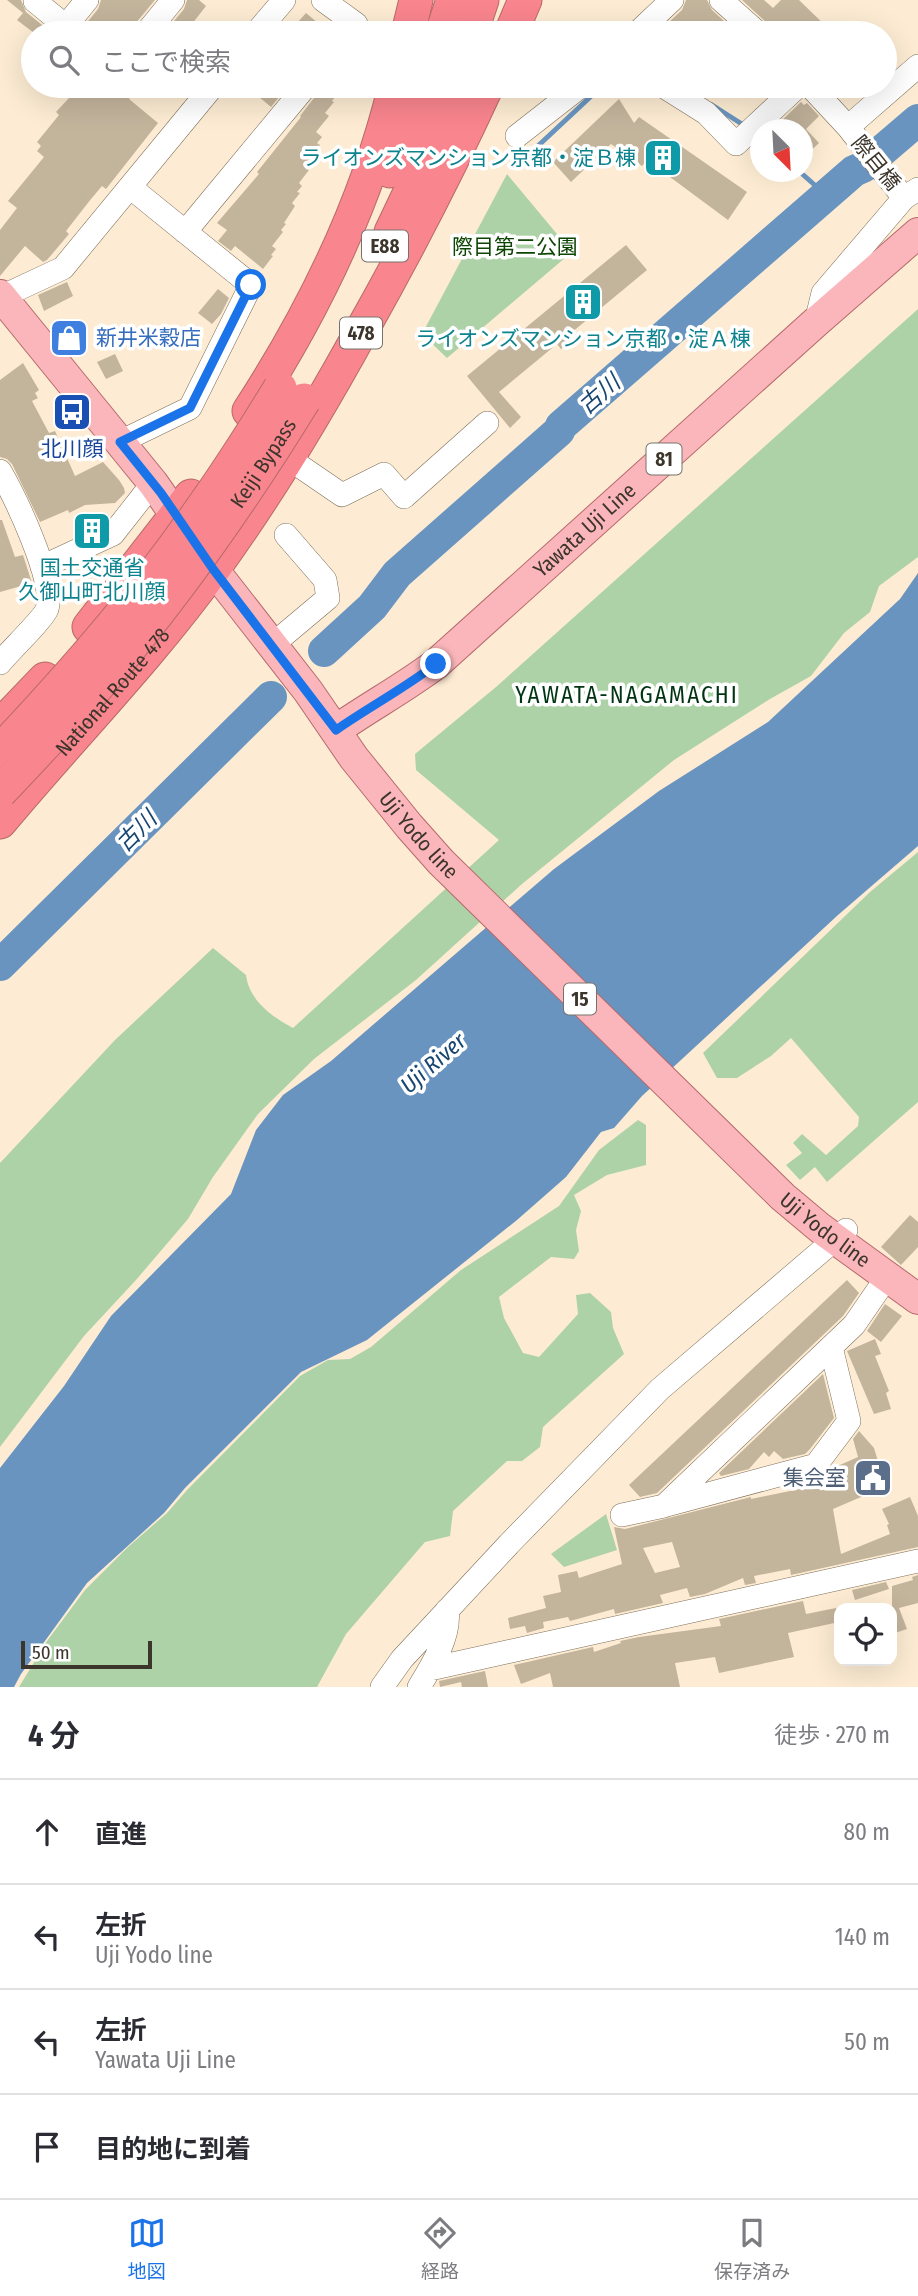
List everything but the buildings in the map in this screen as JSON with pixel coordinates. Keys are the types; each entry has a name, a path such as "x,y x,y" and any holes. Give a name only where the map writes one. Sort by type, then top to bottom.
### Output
{"highway":[{"path":"411,21 416,0"},
{"path":"428,21 434,0"},
{"path":"446,21 453,0"},
{"path":"475,21 482,0"},
{"path":"498,21 506,0"},
{"path":"516,21 526,0"},
{"path":"350,225 391,98"},
{"path":"0,726 44,681 108,605 177,516 272,375 316,295 379,164 404,98"},
{"name":"Keiji Bypass","path":"4,809 224,524 292,394 318,321 385,181 418,98"},
{"name":"Keiji Bypass","path":"0,751 140,591 199,513 240,452 342,333 411,190 447,98"},
{"path":"380,298 468,98"},
{"name":"National Route 478","path":"4,809 109,699 213,569 288,458 380,298 481,98"}],"main road":[{"name":"Yawata Uji Line","path":"336,730 371,705 410,684 436,664 918,233"},
{"name":"Uji Yodo line","path":"1,296 153,483 213,569 336,730 354,758 409,826 474,896 783,1196 918,1299"}],"street":[{"path":"75,21 87,0"},
{"path":"156,21 173,0"},
{"path":"266,21 284,0"},
{"path":"323,0 352,21"},
{"path":"650,21 672,0"},
{"path":"721,0 745,21"},
{"path":"35,1 59,21"},
{"path":"897,84 918,66"},
{"path":"1,296 63,268 203,98"},
{"path":"185,232 296,98"},
{"path":"517,136 566,98"},
{"path":"682,98 706,113 736,144 785,98"},
{"name":"際目橋","path":"821,98 911,193"},
{"path":"848,127 881,98"},
{"path":"120,442 190,408 251,285 130,187"},
{"path":"816,322 823,293 911,193"},
{"path":"288,458 342,495 384,474 404,497 487,422"},
{"path":"0,471 13,493 42,567 48,593 47,610 0,663"},
{"path":"42,567 113,534 153,483"},
{"path":"272,645 328,598 325,580 286,535"},
{"path":"383,1686 402,1659 447,1610 660,1389 833,1232"},
{"path":"664,1506 854,1325 887,1277"},
{"path":"622,1515 816,1465 849,1421 831,1347"},
{"path":"424,1678 918,1561"},
{"path":"424,1678 449,1623 447,1610"}],"green space":[{"name":"際目第二公園","path":"507,174 572,252 447,358 422,334"},
{"path":"918,309 918,557 879,586 870,612 844,633 811,676 674,760 522,884 416,980 314,1059 258,1114 213,1177 188,1219 84,1336 0,1447 0,1163 115,1040 213,948 246,975 252,992 263,1007 293,1028 499,840 416,770 415,754 496,687"},
{"path":"918,852 918,1102 827,1182 815,1167 800,1180 786,1165 802,1153 793,1143 802,1134 826,1155 858,1126 859,1117 791,1038 771,1056 737,1078 717,1078 703,1053 870,892"},
{"path":"638,1120 646,1125 646,1165 607,1175 574,1195 581,1211 576,1230 579,1251 574,1259 551,1257 499,1297 504,1318 523,1353 539,1357 578,1314 576,1295 590,1293 611,1312 613,1328 624,1354 543,1427 540,1447 522,1461 507,1461 453,1511 450,1536 425,1542 346,1634 317,1687 19,1687 47,1641 85,1590 167,1513 300,1376 328,1360 350,1359 371,1347 461,1270 559,1206 599,1150"},
{"path":"606,1514 617,1550 564,1567 551,1554"}],"water":[{"name":"Uji River","path":"918,573 918,846 838,915 642,1096 614,1128 601,1132 566,1177 517,1220 367,1340 301,1372 185,1488 164,1513 87,1583 14,1687 0,1687 0,1468 64,1386 111,1316 231,1194 256,1130 283,1095 331,1061 554,869 659,791 768,722 900,599"}],"waterway":[{"path":"524,159 589,98"},
{"path":"712,105 745,126"},
{"name":"古川","path":"324,651 372,607 397,574 559,431 561,426 854,171 863,167 918,120"},
{"path":"811,182 826,195"},
{"name":"古川","path":"0,965 271,697"}],"place":[{"name":"ライオンズマンション京都・淀Ｂ棟","path":"663,158"},
{"name":"ライオンズマンション京都・淀Ａ棟","path":"583,302"},
{"name":"新井米穀店","path":"69,338"},
{"name":"北川顔","path":"72,412"},
{"name":"国土交通省 久御山町北川顔","path":"92,531"},
{"name":"集会室","path":"873,1478"}],"district":[{"name":"YAWATA-NAGAMACHI","path":"627,695"}],"route":[{"path":"251,285 190,408 120,442 161,493 213,569 336,730 371,705 410,684 436,664"}]}
